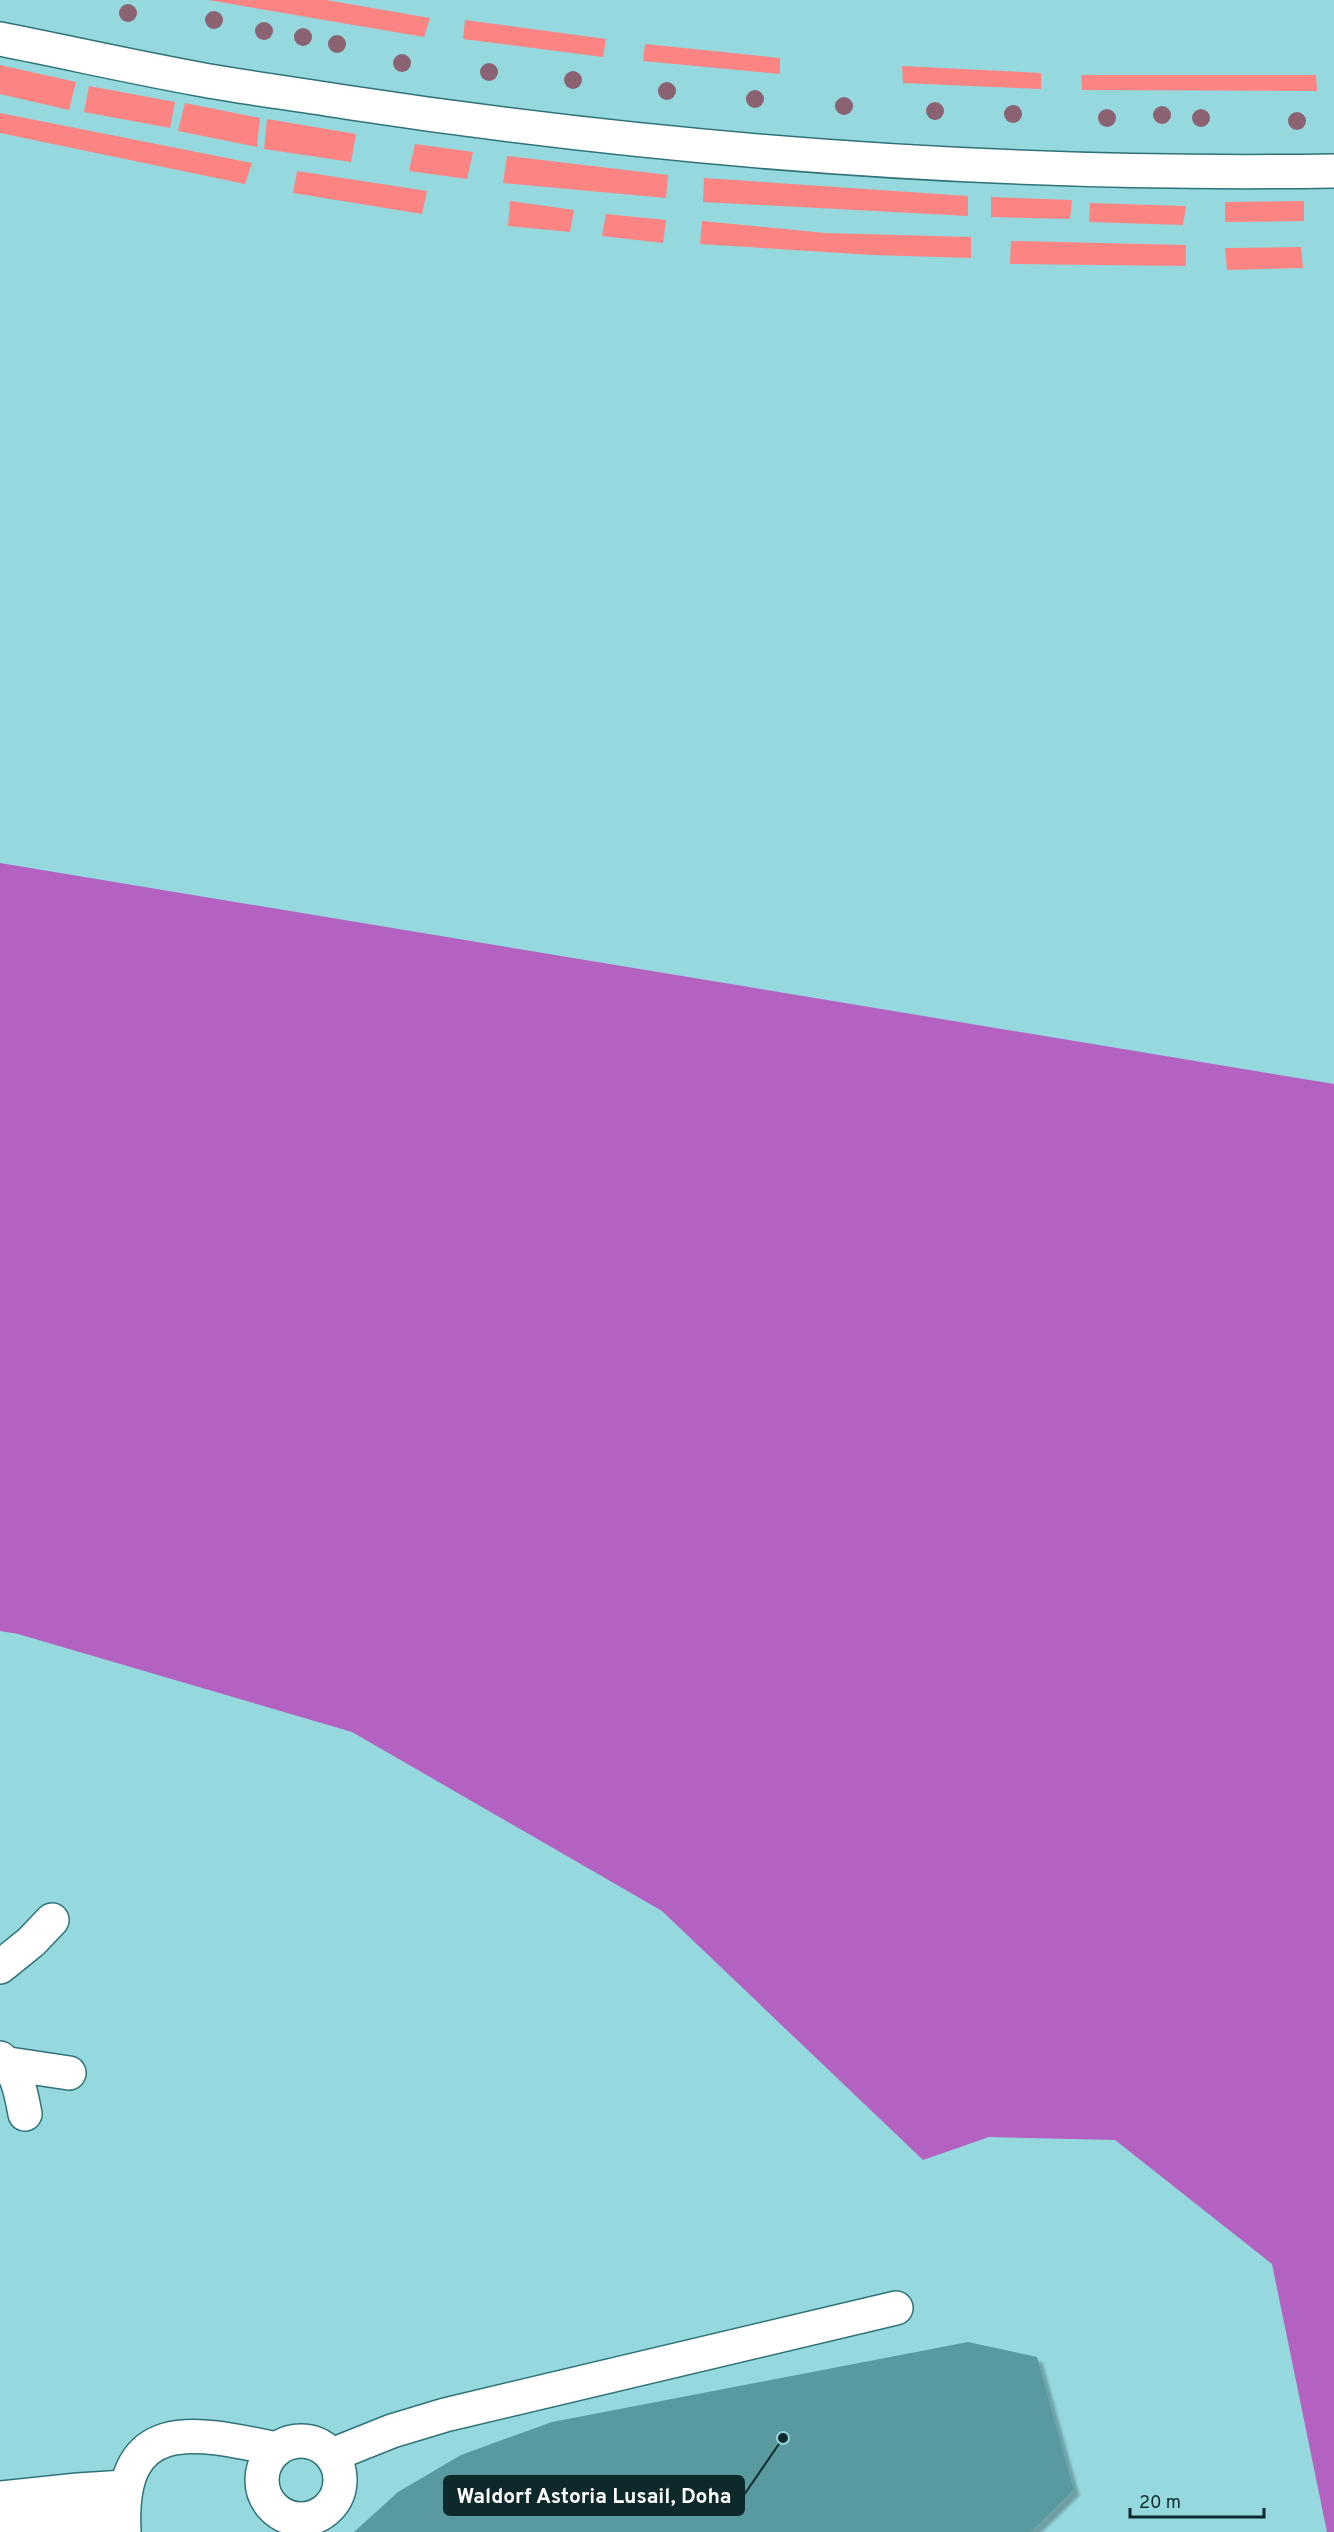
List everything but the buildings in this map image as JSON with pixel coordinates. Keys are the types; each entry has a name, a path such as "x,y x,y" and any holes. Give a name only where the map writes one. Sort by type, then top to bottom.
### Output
{"street":[{"path":"0,39 200,79 430,115 585,135 906,162 1210,173 1334,171"},
{"path":"0,1967 32,1942 52,1920"},
{"path":"5,2061 69,2073"},
{"path":"5,2061 20,2086 25,2114"},
{"path":"332,2455 392,2431 445,2415 896,2308"},
{"path":"124,2512 140,2454 170,2439 192,2435 216,2436 276,2449"},
{"path":"305,2441 320,2445 332,2455 339,2469 340,2484 335,2499 326,2510 312,2517 297,2518 282,2514 270,2504 263,2490 262,2475 267,2461 276,2449 290,2442 305,2441"},
{"path":"0,2498 78,2490 124,2512"},
{"path":"0,2527 124,2512"}],"shaded area":[{"path":"208,0 326,0 430,18 424,37"},
{"path":"465,20 606,39 603,57 463,39"},
{"path":"645,44 780,58 780,74 643,61"},
{"path":"0,65 76,82 69,110 0,94"},
{"path":"902,66 1041,73 1041,89 903,83"},
{"path":"1081,75 1316,75 1317,91 1082,90"},
{"path":"89,86 175,102 170,128 84,112"},
{"path":"185,103 260,118 257,147 178,131"},
{"path":"0,113 252,163 245,184 0,133"},
{"path":"267,119 356,134 351,162 264,149"},
{"path":"415,144 473,152 467,179 409,171"},
{"path":"507,156 668,175 666,198 503,183"},
{"path":"297,171 427,191 422,214 293,193"},
{"path":"704,178 968,196 968,216 703,202"},
{"path":"991,197 1072,200 1070,219 991,217"},
{"path":"510,201 574,210 570,232 508,226"},
{"path":"1304,201 1304,221 1225,222 1225,202"},
{"path":"1090,203 1186,206 1183,225 1089,222"},
{"path":"606,214 666,220 663,243 602,236"},
{"path":"702,221 825,233 971,237 971,258 873,255 700,244"},
{"path":"1011,241 1186,245 1186,266 1010,264"},
{"path":"1301,247 1303,268 1227,270 1225,248"},
{"path":"0,863 1334,1084 1334,2532 1327,2532 1272,2264 1115,2140 989,2137 923,2160 662,1911 352,1732 18,1634 0,1631"}],"place":[{"name":"Waldorf Astoria Lusail, Doha","path":"783,2438"}]}
